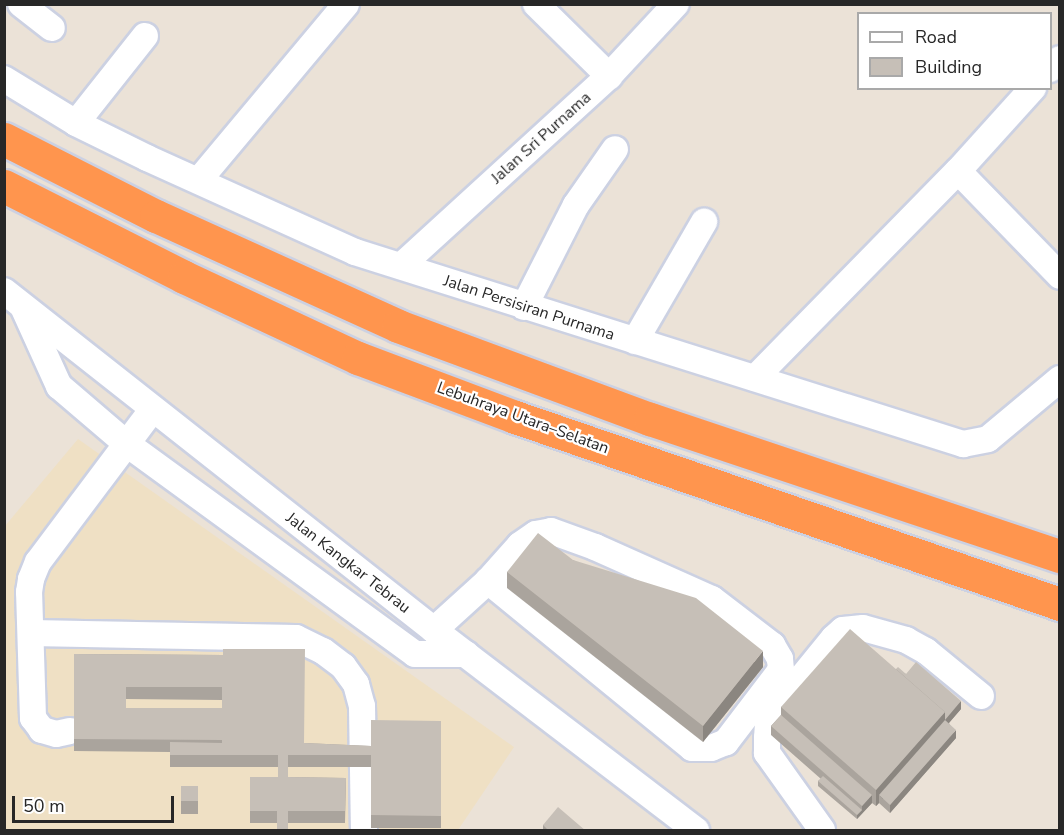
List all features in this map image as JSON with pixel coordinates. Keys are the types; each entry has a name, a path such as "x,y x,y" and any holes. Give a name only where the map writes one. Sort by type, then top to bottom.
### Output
{"highway":[{"path":"4,139 156,216 398,326 650,419 1059,556"},
{"name":"Lebuhraya Utara–Selatan","path":"4,186 184,277 358,358 515,417 1059,604"}],"street":[{"path":"21,4 52,27"},
{"path":"199,180 346,4"},
{"path":"536,4 609,76"},
{"name":"Jalan Sri Purnama","path":"401,266 609,76 676,4"},
{"path":"76,123 145,36"},
{"name":"Jalan Persisiran Purnama","path":"4,79 76,123 147,159 199,180 335,244 524,307 963,444 988,440 1057,387"},
{"path":"755,378 958,171 1031,90"},
{"path":"524,307 576,205 615,149"},
{"path":"958,171 1059,276"},
{"path":"635,342 704,222"},
{"path":"13,297 59,386 127,444 415,654 466,654"},
{"name":"Jalan Kangkar Tebrau","path":"13,297 152,410 696,831"},
{"path":"70,731 56,734 42,730 33,718 29,592 38,562 152,410"},
{"path":"97,419 105,447 107,472"},
{"path":"107,472 139,466 167,472"},
{"path":"434,630 488,581 520,545 536,534 551,531 595,547 712,599 772,645 780,659 781,670 726,742 711,748 692,748 488,581"},
{"path":"822,831 767,753 766,738 768,725 785,698 843,630 863,628 906,640 926,651 981,696"},
{"path":"31,633 296,638 323,651 343,666 356,684 362,706 364,831"}],"shaded area":[{"path":"78,439 514,747 458,830 5,830 5,526"}],"building":[{"path":"538,533 573,560 696,598 763,651 703,726 507,572"},
{"path":"850,629 945,712 876,790 781,707"},
{"path":"223,649 305,649 304,743 371,746 371,720 441,721 441,816 371,815 371,755 288,755 288,777 346,778 345,811 288,811 288,831 277,831 277,811 250,811 250,777 278,777 278,755 170,755 170,742 222,743 222,740 74,739 74,654 223,655","holes":["126,687 222,687 222,708 126,708"]},
{"path":"916,662 961,701 945,720 945,712 896,669 898,667 906,674"},
{"path":"781,715 872,795 862,806 771,726"},
{"path":"945,720 956,730 890,805 879,795"},
{"path":"823,776 862,810 857,815 818,781"},
{"path":"181,786 198,786 198,801 181,801"},
{"path":"558,807 586,831 549,831 543,825"}]}
